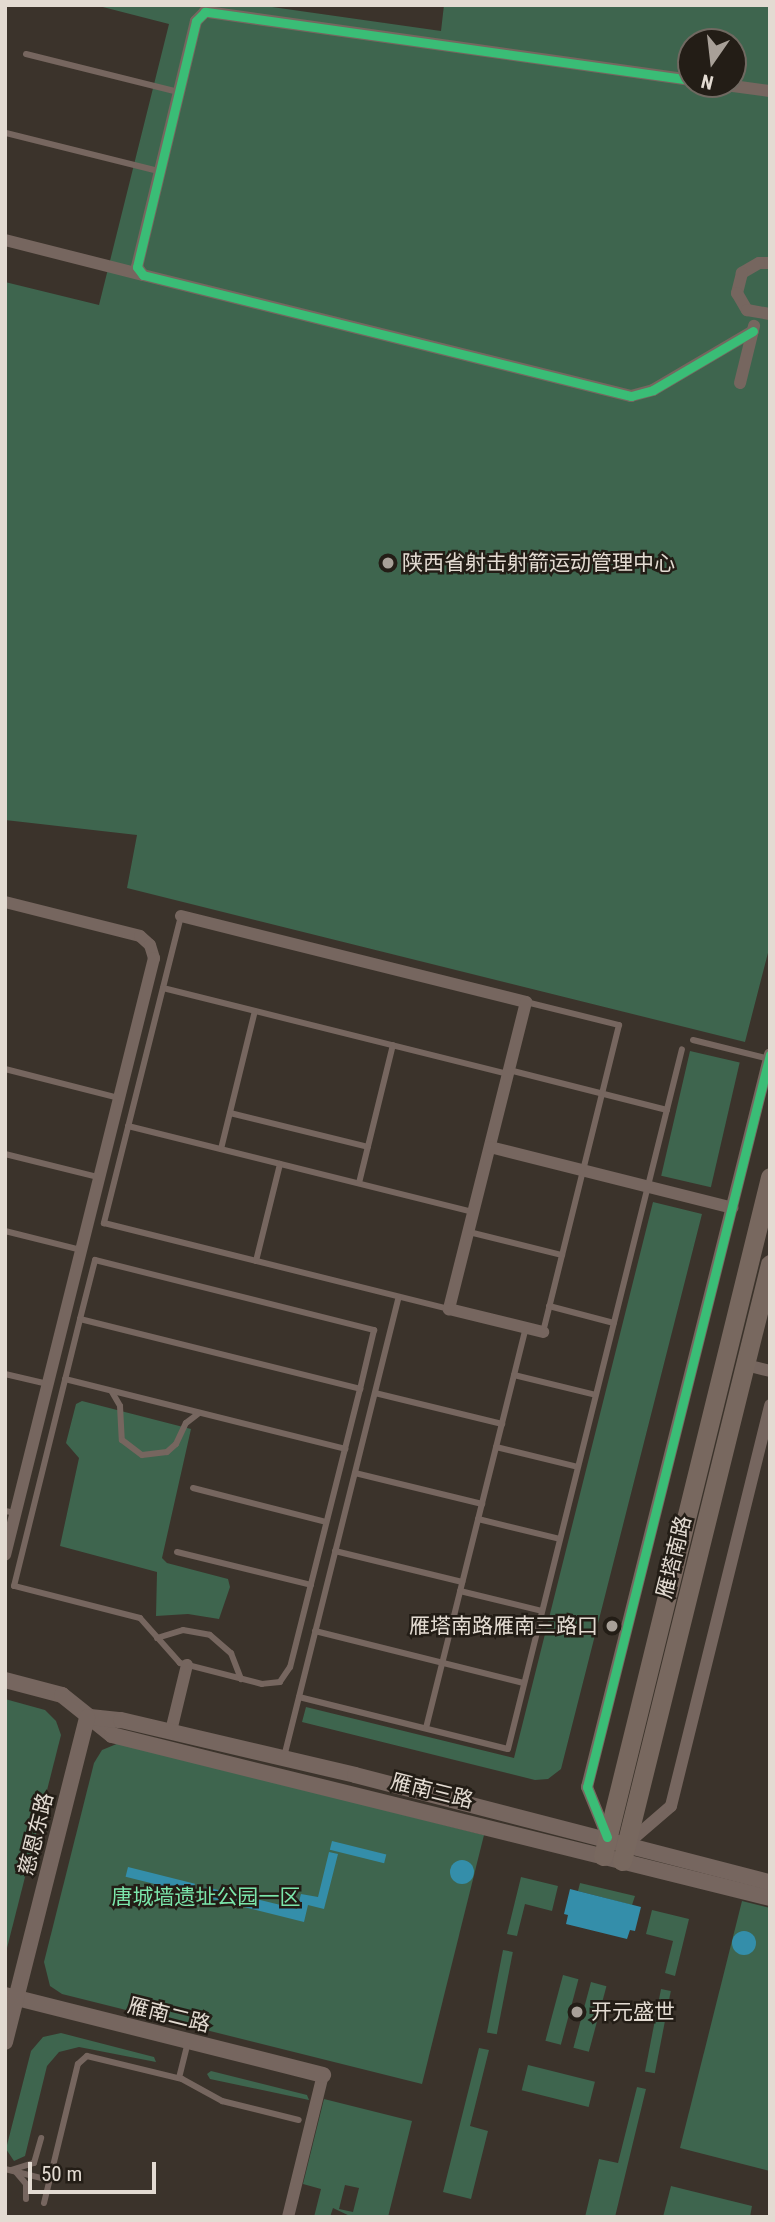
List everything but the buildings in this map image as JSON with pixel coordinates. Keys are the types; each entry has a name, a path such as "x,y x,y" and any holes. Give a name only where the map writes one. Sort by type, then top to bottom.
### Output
{"main road":[{"name":"雁塔南路","path":"605,1846 770,1177"},
{"name":"雁塔南路","path":"625,1853 770,1264"}],"street":[{"path":"143,275 136,260 200,9 677,78"},
{"path":"747,88 770,91"},
{"path":"5,240 631,396 653,390 753,331"},
{"path":"740,383 753,331 763,315 741,303 737,282 750,266 770,263"},
{"path":"5,902 140,936 150,945 153,962 48,1384 10,1512 5,1555"},
{"path":"181,916 526,1002 449,1309 542,1332"},
{"path":"605,1846 587,1787 769,1057"},
{"path":"490,1147 732,1208"},
{"path":"746,1365 770,1371"},
{"path":"625,1853 671,1806 770,1405"},
{"path":"171,1731 187,1665"},
{"name":"雁南三路","path":"5,1681 62,1695 112,1735 605,1846"},
{"name":"雁南三路","path":"87,1717 171,1731 283,1760 605,1846 770,1898"},
{"name":"慈恩东路","path":"5,2042 11,1997 87,1717"},
{"name":"雁南三路","path":"625,1853 770,1882"},
{"name":"雁南二路","path":"11,1997 323,2075"},
{"path":"288,2217 323,2075"}],"lane":[{"path":"26,54 178,92"},
{"path":"6,133 158,171"},
{"path":"181,916 104,1223 449,1309"},
{"path":"163,988 667,1110"},
{"path":"526,1002 619,1025 542,1332"},
{"path":"221,1149 255,1011"},
{"path":"693,1040 769,1057"},
{"path":"359,1183 393,1045"},
{"path":"299,1697 508,1749 682,1049"},
{"path":"5,1069 119,1098"},
{"path":"230,1113 368,1147"},
{"path":"128,1126 474,1212"},
{"path":"5,1154 99,1177"},
{"path":"256,1261 280,1164"},
{"path":"5,1231 81,1250"},
{"path":"469,1232 562,1255"},
{"path":"95,1260 374,1330 286,1676 271,1684 187,1665 168,1654 140,1618 14,1586 65,1379 95,1260"},
{"path":"283,1760 399,1297"},
{"path":"549,1306 614,1323"},
{"path":"80,1319 359,1389"},
{"path":"426,1728 526,1328"},
{"path":"5,1374 48,1384"},
{"path":"514,1375 596,1395"},
{"path":"65,1379 345,1449"},
{"path":"104,1389 118,1398 122,1440 142,1455 167,1452 191,1416 205,1414"},
{"path":"375,1393 502,1424"},
{"path":"496,1447 578,1467"},
{"path":"355,1473 482,1504"},
{"path":"192,1488 326,1522"},
{"path":"478,1519 560,1539"},
{"path":"335,1551 462,1583"},
{"path":"177,1552 310,1586"},
{"path":"460,1591 542,1611"},
{"path":"157,1637 183,1630 210,1635 231,1653 241,1679"},
{"path":"315,1631 524,1683"},
{"path":"179,2078 188,2041"},
{"path":"44,2203 80,2060 91,2056 179,2078 222,2101 299,2120"},
{"path":"26,2199 24,2180 11,2170 34,2162 41,2138"},
{"path":"5,2169 49,2180"}],"green space":[{"name":"陕西省射击射箭运动管理中心","path":"95,5 258,5 441,31 444,5 770,5 770,945 745,1042 127,888 137,835 5,820 5,282 99,305 169,24"},
{"path":"690,1051 740,1062 711,1187 661,1176"},
{"path":"653,1202 702,1214 561,1769 548,1779 535,1780 302,1722 306,1707 514,1758"},
{"path":"82,1401 191,1429 162,1558 167,1563 228,1579 230,1587 219,1619 188,1614 156,1616 157,1572 60,1546 79,1458 66,1443 76,1404"},
{"path":"5,1699 45,1710 56,1721 61,1735 5,1956"},
{"name":"唐城墙遗址公园一区","path":"119,1743 484,1835 422,2084 62,1994 50,1986 44,1962 94,1763 102,1750"},
{"path":"521,1877 558,1886 552,1911 525,1904 517,1936 507,1934"},
{"path":"580,1883 635,1896 632,1905 578,1891"},
{"path":"742,1901 770,1908 770,2171 680,2148"},
{"path":"652,1910 689,1919 675,1976 665,1973 673,1941 646,1934"},
{"path":"503,1950 513,1952 497,2034 487,2032"},
{"path":"563,1975 578,1979 561,2045 545,2041"},
{"path":"591,1982 606,1986 589,2052 573,2048"},
{"path":"661,1989 671,1991 655,2073 645,2071"},
{"path":"61,2033 154,2057 156,2062 79,2047 59,2052 47,2066 25,2156 14,2161 6,2149 31,2051 43,2037"},
{"path":"479,2048 489,2050 470,2126 488,2131 471,2199 443,2192"},
{"path":"528,2065 595,2082 589,2107 522,2090"},
{"path":"211,2071 307,2095 309,2100 210,2079 207,2074"},
{"path":"637,2087 646,2089 615,2217 585,2217 599,2159 618,2163"},
{"path":"324,2099 412,2121 388,2217 352,2217 333,2208 330,2217 314,2217 321,2189 303,2184","holes":["345,2185 359,2188 353,2212 339,2209"]},
{"path":"671,2186 752,2206 750,2217 663,2217"}],"water":[{"path":"332,1841 386,1855 384,1863 330,1850"},
{"path":"329,1852 338,1854 324,1909 308,1905 304,1922 204,1897 206,1887 297,1909 301,1894 318,1897"},
{"path":"462,1860 471,1863 474,1872 471,1881 462,1884 453,1881 450,1872 453,1863"},
{"path":"128,1867 195,1884 193,1893 126,1877"},
{"path":"570,1889 641,1907 635,1931 630,1930 627,1939 566,1924 568,1915 564,1914"},
{"path":"744,1931 753,1934 756,1943 753,1952 744,1955 735,1952 732,1943 735,1934"}],"cycle path":[{"path":"677,78 205,12 196,21 137,267 143,275 631,396 653,390 753,331"},
{"path":"607,1837 587,1787 770,1054"}],"place":[{"name":"陕西省射击射箭运动管理中心","path":"388,563"},
{"name":"雁塔南路雁南三路口","path":"612,1626"},
{"name":"开元盛世","path":"577,2012"}]}
